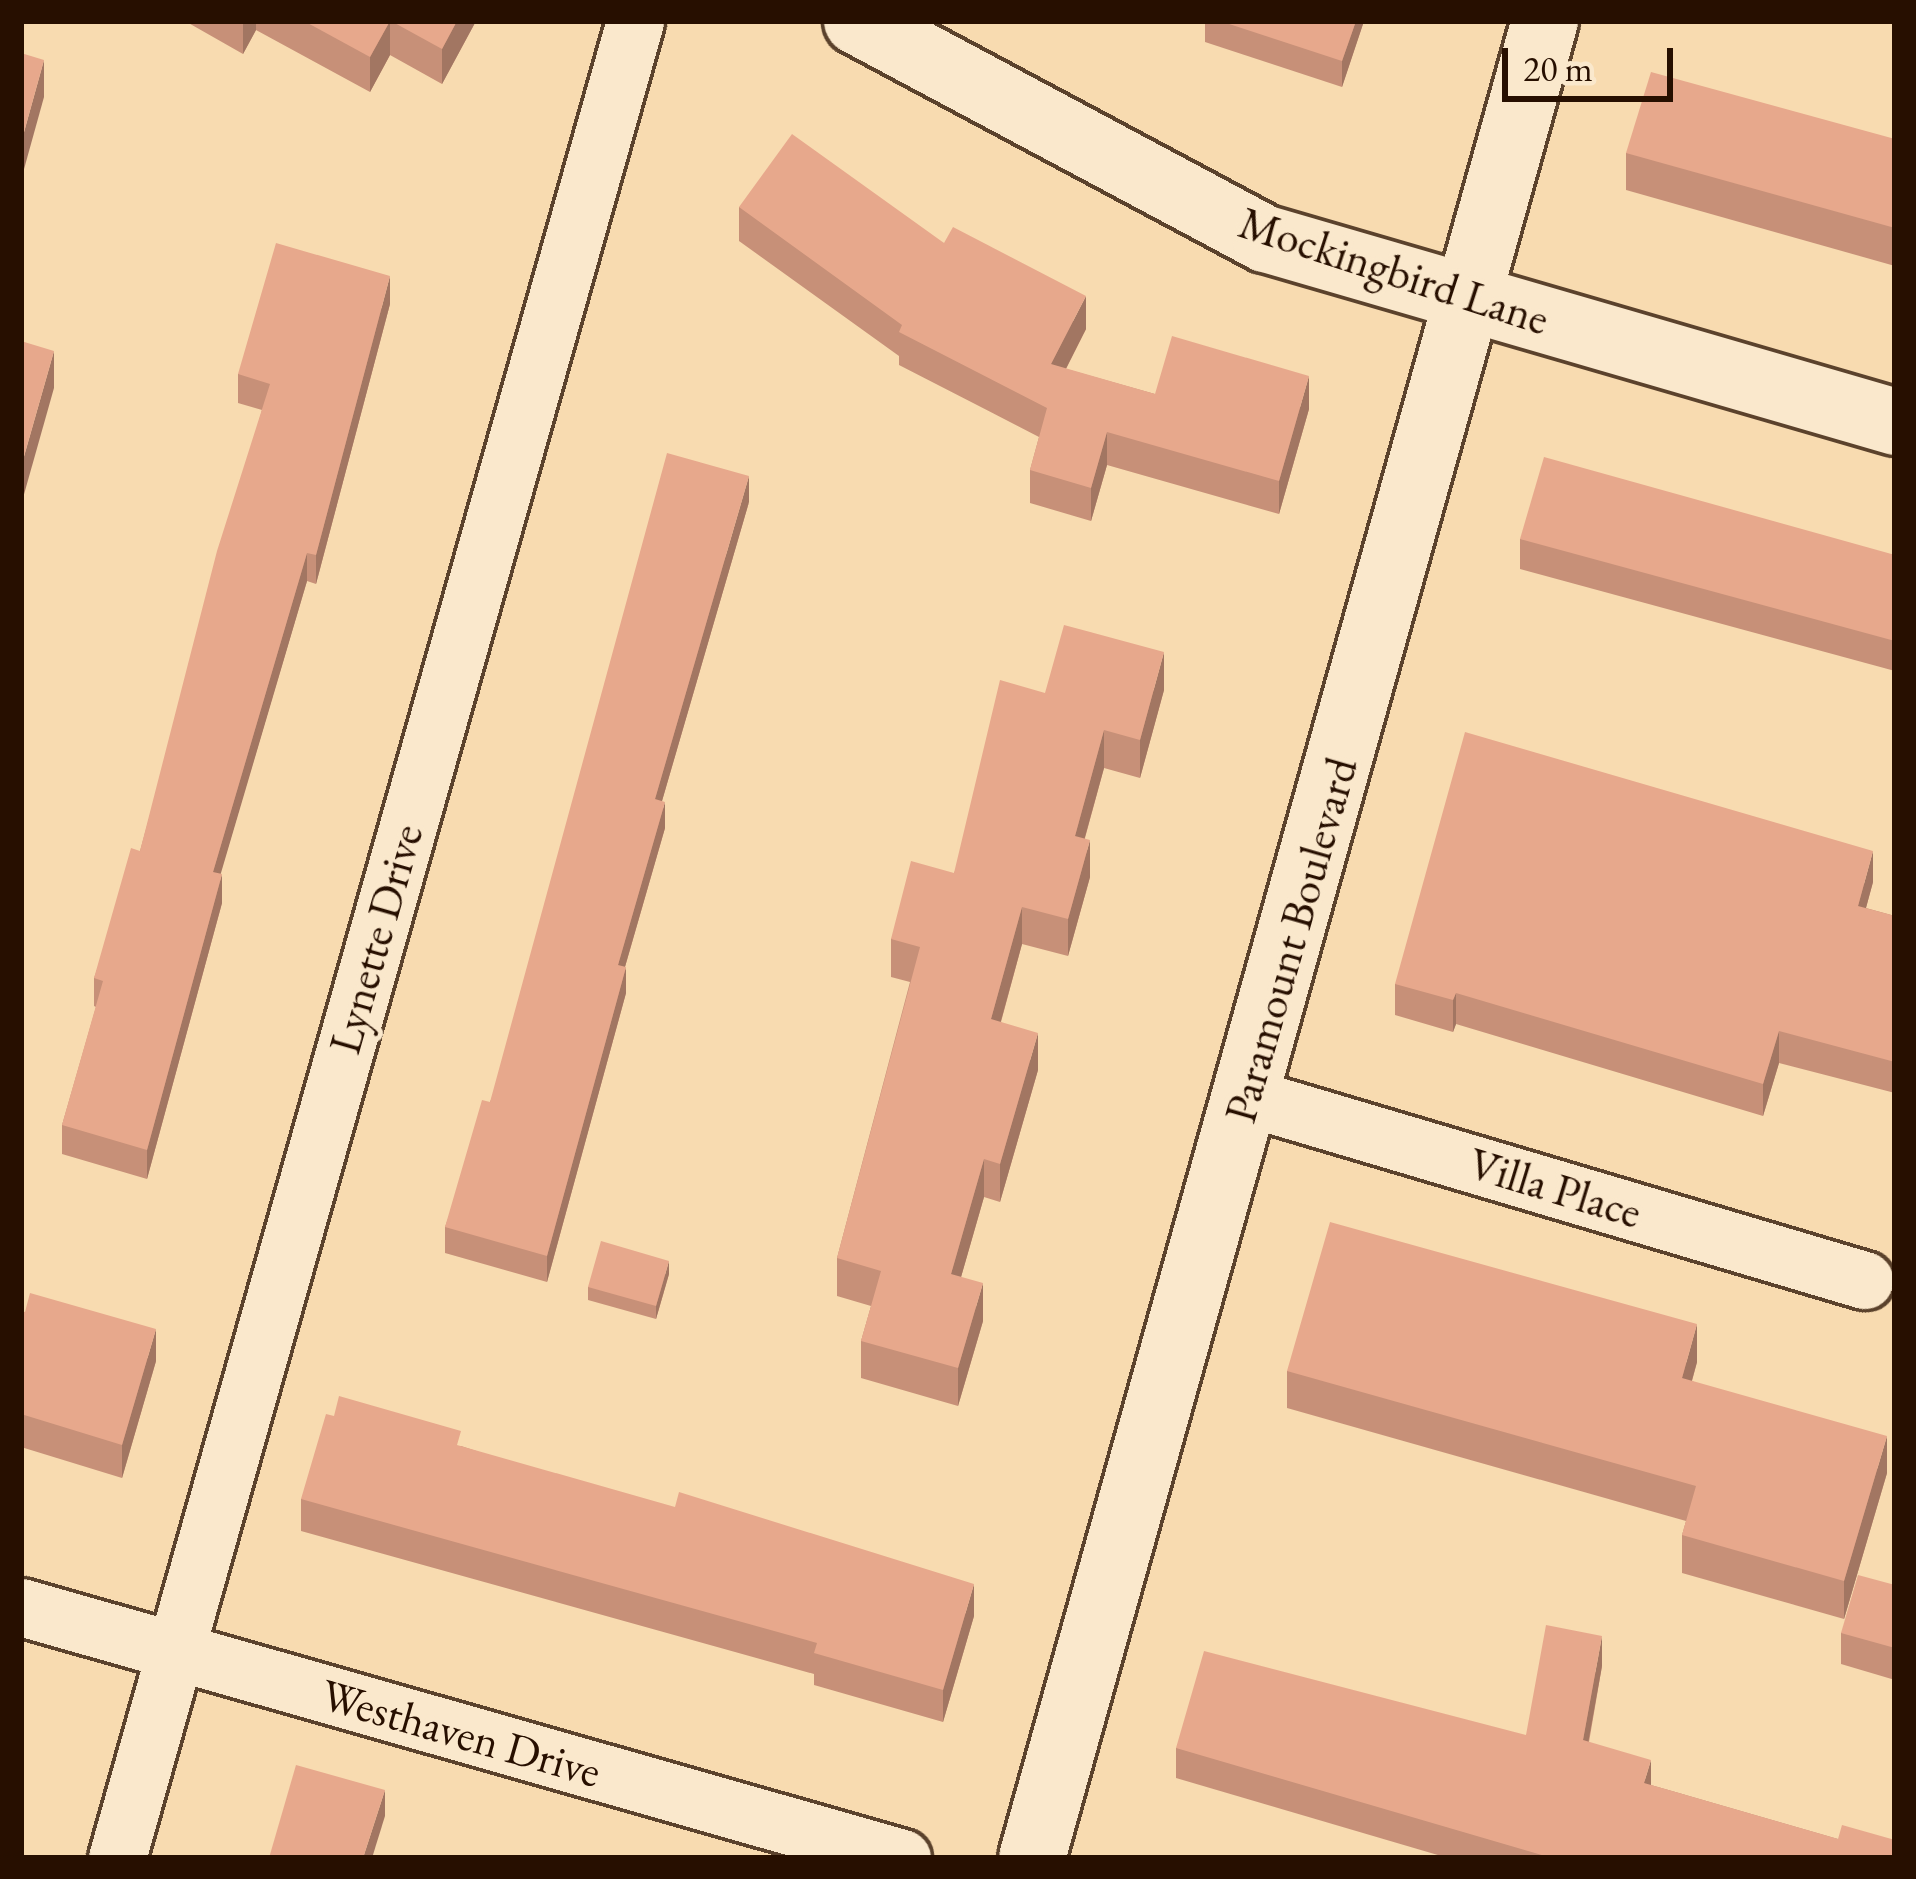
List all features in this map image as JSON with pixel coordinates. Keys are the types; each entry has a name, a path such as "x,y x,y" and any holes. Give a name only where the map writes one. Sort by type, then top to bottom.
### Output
{"main road":[{"name":"Mockingbird Lane","path":"857,21 1266,239 1895,422"},
{"name":"Paramount Boulevard","path":"1032,1858 1545,21"}],"street":[{"name":"Lynette Drive","path":"117,1858 634,21"},
{"name":"Villa Place","path":"1247,1097 1864,1280"},
{"name":"Westhaven Drive","path":"21,1607 902,1858"}],"building":[{"path":"304,21 390,21 370,57"},
{"path":"391,21 457,21 442,49"},
{"path":"1220,21 1356,21 1342,61"},
{"path":"21,53 44,60 21,143"},
{"path":"1651,72 1895,139 1895,228 1626,153"},
{"path":"792,134 944,243 953,227 1086,296 1051,364 1155,394 1172,336 1309,376 1279,481 1107,432 1091,488 1030,470 1047,408 899,332 902,325 739,207"},
{"path":"276,243 390,276 316,555 307,553 213,872 222,874 147,1150 62,1125 103,981 94,978 131,848 140,851 217,551 270,384 238,374"},
{"path":"21,341 54,351 21,467"},
{"path":"667,453 749,476 655,799 665,802 618,965 626,967 547,1256 445,1227 482,1100 490,1102"},
{"path":"1544,457 1895,555 1895,641 1520,539"},
{"path":"1064,625 1164,652 1140,740 1104,730 1075,836 1090,840 1068,919 1022,907 991,1019 1038,1033 1000,1164 984,1159 951,1274 983,1283 958,1368 861,1341 881,1271 837,1258 920,947 891,939 911,861 954,873 1000,680 1045,693"},
{"path":"1465,732 1873,851 1858,906 1895,916 1895,1062 1779,1031 1763,1084 1456,993 1453,1000 1395,984"},
{"path":"1330,1222 1697,1324 1682,1378 1887,1436 1844,1581 1682,1535 1696,1486 1287,1371"},
{"path":"601,1241 669,1261 656,1306 588,1287"},
{"path":"30,1293 156,1329 122,1445 21,1414 21,1311 25,1312"},
{"path":"339,1396 461,1431 457,1445 675,1507 679,1492 974,1584 943,1690 814,1653 817,1643 301,1499 326,1414 334,1416"},
{"path":"1858,1575 1895,1585 1895,1648 1841,1633"},
{"path":"1546,1625 1602,1636 1583,1740 1651,1760 1644,1783 1838,1839 1842,1825 1895,1840 1895,1858 1552,1858 1176,1748 1204,1651 1526,1735"},
{"path":"296,1765 385,1790 363,1858 269,1858"}]}
